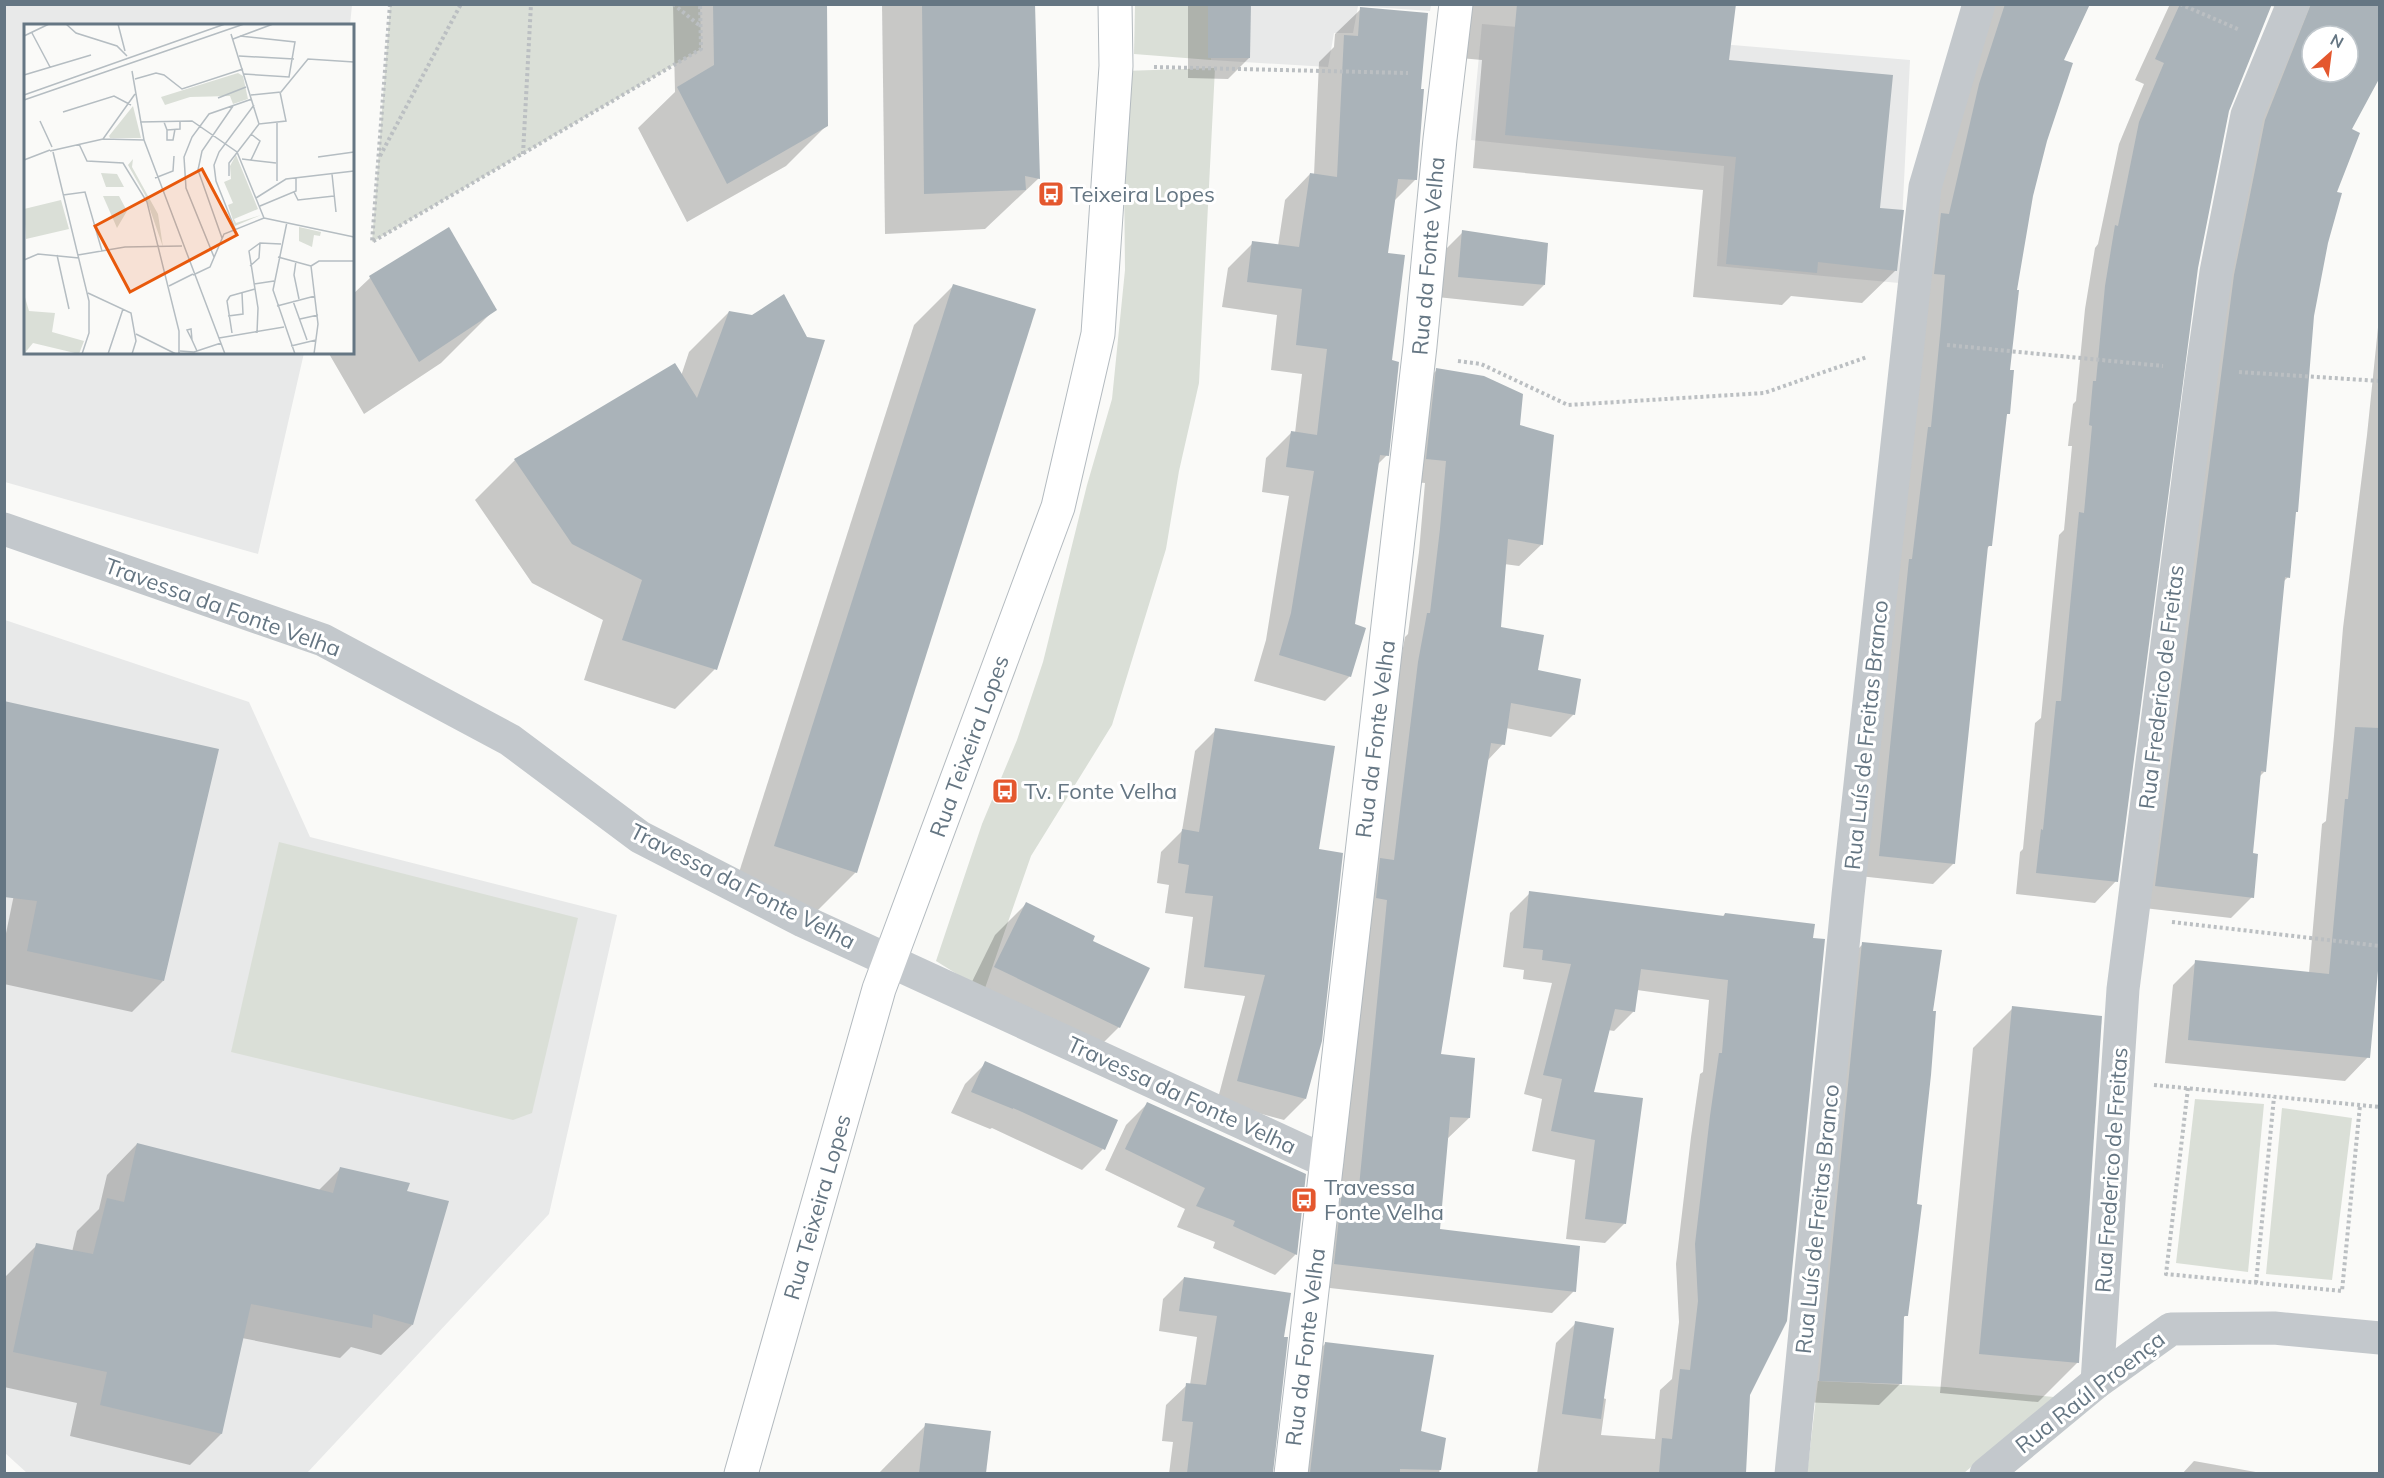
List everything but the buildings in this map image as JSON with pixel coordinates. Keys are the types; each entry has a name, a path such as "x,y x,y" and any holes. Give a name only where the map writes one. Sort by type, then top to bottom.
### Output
{"street":[{"name":"Rua Teixeira Lopes","path":"741,1473 879,989 1058,507 1098,334 1116,66 1115,4"},
{"name":"Rua da Fonte Velha","path":"1291,1473 1419,356 1456,4"},
{"name":"Rua Luís de Freitas Branco","path":"1791,1473 1848,896 1925,187 1979,4"},
{"name":"Rua Frederico de Freitas","path":"2097,1382 2123,989 2216,272 2247,115 2294,4"},
{"name":"Travessa da Fonte Velha","path":"4,529 323,640 510,740 640,837 803,921 1327,1162"},
{"name":"Rua Raúl Proença","path":"1986,1473 2097,1382 2171,1329 2274,1328 2379,1338"}],"path":[{"path":"390,4 372,242 700,49 700,4"},
{"path":"378,159 461,4"},
{"path":"523,154 531,4"},
{"path":"674,4 700,25"},
{"path":"2180,4 2277,45"},
{"path":"1116,66 1448,74"},
{"path":"1419,356 1481,364 1568,405 1764,393 1908,341 2202,370 2379,381"},
{"path":"2132,918 2379,946"},
{"path":"2171,934 2173,922"},
{"path":"2152,1084 2379,1107"},
{"path":"2188,1088 2166,1274 2256,1283 2342,1291 2360,1105"},
{"path":"2256,1283 2274,1097"}],"shaded area":[{"path":"4,5 352,5 350,24 24,24 24,354 304,354 258,554 5,482"},
{"path":"390,5 700,5 701,49 372,242"},
{"path":"1135,5 1211,5 1211,60 1134,54"},
{"path":"1211,5 1431,5 1430,11 1358,6 1353,33 1334,33 1328,67 1211,60"},
{"path":"1482,24 1910,60 1899,283 1717,266 1724,166 1471,140"},
{"path":"1215,68 1199,383 1179,471 1166,549 1112,725 1031,856 984,991 936,961 982,824 1017,740 1043,662 1087,485 1112,399 1125,270 1123,71"},
{"path":"5,620 249,702 310,837 617,915 549,1214 307,1473 27,1473 5,1453"},
{"path":"279,842 578,918 532,1113 513,1120 231,1052"},
{"path":"2195,1099 2264,1104 2248,1272 2176,1263"},
{"path":"2282,1108 2352,1118 2332,1280 2266,1274"},
{"path":"1818,1381 1946,1387 2054,1397 1964,1473 1807,1474"}],"place":[{"name":"Teixeira Lopes","path":"1051,194"},
{"name":"Tv. Fonte Velha","path":"1005,791"},
{"name":"Travessa Fonte Velha","path":"1304,1200"}]}
